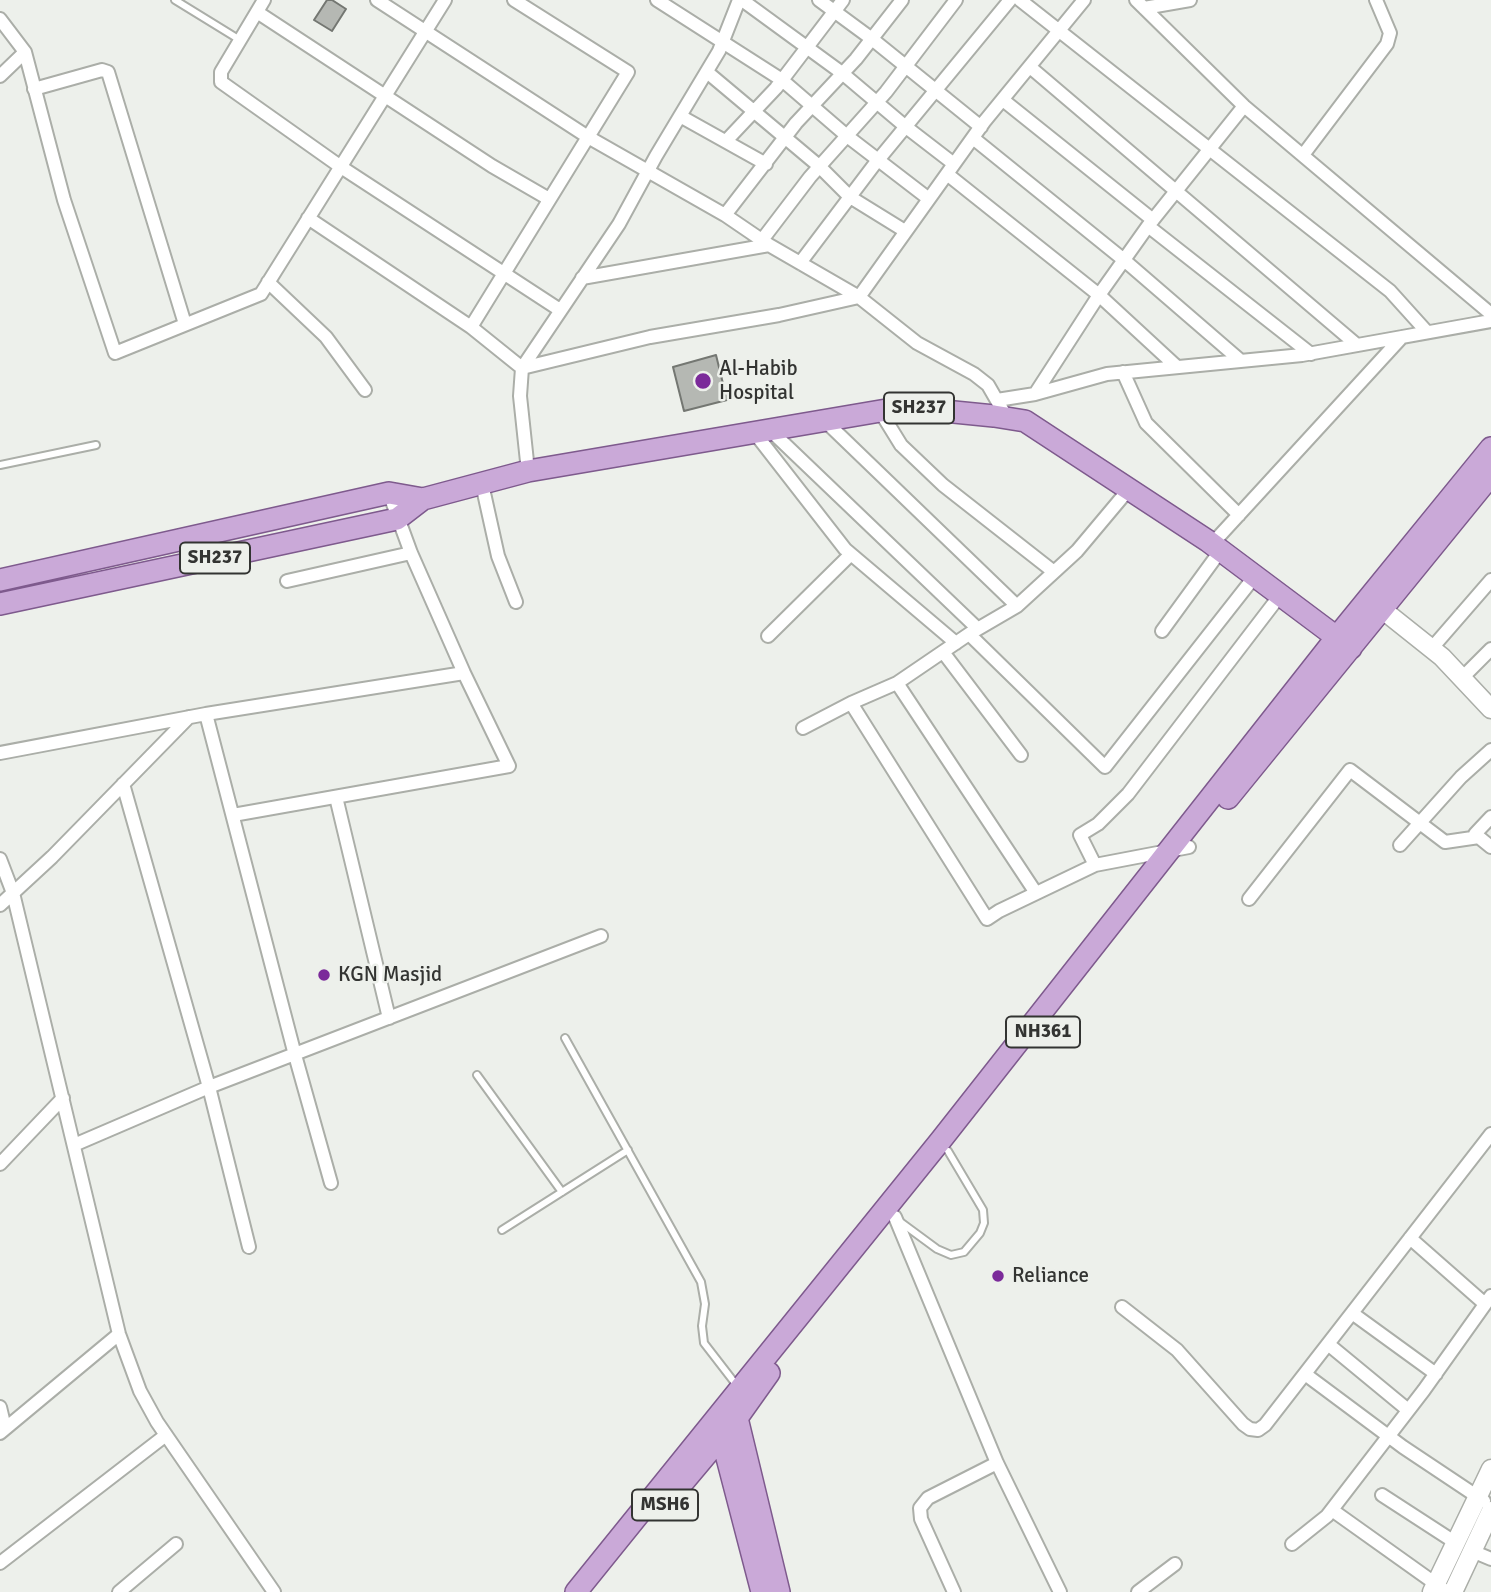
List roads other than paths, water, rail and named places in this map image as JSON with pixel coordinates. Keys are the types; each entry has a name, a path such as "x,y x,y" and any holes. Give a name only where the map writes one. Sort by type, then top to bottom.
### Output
{"main road":[{"name":"SH237","path":"0,580 389,494 423,499 528,471 904,407 1002,409 1025,421 1217,547 1344,643"},
{"path":"1344,643 1491,448"},
{"path":"1344,643 1383,610 1491,475"},
{"name":"SH237","path":"0,604 397,519 423,499"},
{"path":"1383,610 1432,648 1491,709"},
{"name":"NH361","path":"732,1411 777,1361 948,1151 1179,849 1344,643"},
{"path":"576,1592 732,1411 941,1140 1179,849"},
{"path":"732,1411 762,1592"},
{"path":"732,1411 779,1592"},
{"name":"MSH6","path":"593,1592 732,1411"},
{"path":"1442,1590 1484,1501 1491,1469"},
{"path":"1464,1547 1491,1511"}],"street":[{"path":"264,0 221,72 221,82 341,167 559,310"},
{"path":"377,0 588,136 859,297 917,343 974,374 988,385 1002,409 1034,394 1107,374 1311,354 1491,321"},
{"path":"0,19 25,52 64,200 115,354 261,294 445,0"},
{"path":"471,327 628,72 514,0"},
{"path":"657,0 782,80 847,136 929,199"},
{"path":"528,471 520,396 522,368 619,224 724,43 741,0 842,73 1099,295 1177,367"},
{"path":"819,0 872,39 936,92 977,133 1241,361"},
{"path":"726,141 782,80 843,0"},
{"path":"725,215 786,137 872,39 902,0"},
{"path":"582,278 765,242 819,166 905,68 956,0"},
{"path":"800,263 879,159 1010,0"},
{"path":"1020,0 1390,291 1427,332"},
{"path":"522,368 650,337 779,315 859,297 977,133 1084,0"},
{"path":"1140,4 1190,0"},
{"path":"1303,155 1387,44 1390,33 1376,0"},
{"path":"1140,4 1244,106 1491,314"},
{"path":"257,12 387,94 492,166 549,199"},
{"path":"0,76 25,52"},
{"path":"1030,67 1357,345"},
{"path":"34,89 102,70 108,72 185,324"},
{"path":"707,72 786,137 850,197 905,231"},
{"path":"1003,100 1311,354"},
{"path":"1034,394 1124,260 1244,106"},
{"path":"680,116 765,164"},
{"path":"308,218 471,327 522,368"},
{"path":"268,282 326,337 365,390"},
{"path":"1162,631 1239,515 1402,337"},
{"path":"1123,372 1146,422 1239,515"},
{"path":"880,411 901,445 943,485 1054,572"},
{"path":"824,420 1017,606"},
{"path":"762,431 834,537 850,555 956,643"},
{"path":"762,431 973,631 1105,767 1255,576"},
{"path":"482,484 498,556 516,602"},
{"path":"803,728 850,703 897,683 973,631 1017,606 1077,551 1129,489"},
{"path":"233,815 509,766 411,553 389,494"},
{"path":"287,581 411,553"},
{"path":"768,636 850,555"},
{"path":"1432,648 1491,580"},
{"path":"1095,864 1080,835 1098,824 1128,794 1281,594"},
{"path":"1462,678 1491,649"},
{"path":"943,652 1021,755"},
{"path":"0,752 206,714 464,673"},
{"path":"897,683 1036,893"},
{"path":"850,703 987,919 1095,864 1179,849"},
{"path":"206,714 331,1183"},
{"path":"0,905 52,857 189,717"},
{"path":"1399,845 1461,777 1491,750"},
{"path":"1249,899 1350,770 1446,842 1479,837"},
{"path":"123,784 209,1087 249,1247"},
{"path":"336,797 389,1018"},
{"path":"1491,817 1475,834 1491,847"},
{"path":"0,859 13,893 119,1334 140,1391 148,1408 274,1592"},
{"path":"74,1145 209,1087 601,936"},
{"path":"0,1164 63,1098"},
{"path":"1122,1307 1177,1350 1250,1429 1258,1430 1306,1374 1491,1134"},
{"path":"895,1217 997,1463 1060,1592"},
{"path":"1292,1544 1332,1510 1436,1374 1488,1300 1410,1238"},
{"path":"1352,1313 1436,1374"},
{"path":"3,1431 119,1334"},
{"path":"1328,1344 1408,1410"},
{"path":"1306,1374 1388,1437 1484,1501"},
{"path":"0,1407 3,1431"},
{"path":"0,1563 166,1435"},
{"path":"954,1592 921,1519 920,1508 928,1498 997,1463"},
{"path":"1382,1495 1464,1547 1491,1559"},
{"path":"1332,1510 1442,1590"},
{"path":"119,1592 176,1544"},
{"path":"1138,1592 1175,1564"}],"lane":[{"path":"175,0 240,40"},
{"path":"0,465 96,445"},
{"path":"565,1038 701,1282 705,1304 702,1326 704,1343 732,1411"},
{"path":"477,1075 562,1192"},
{"path":"502,1230 628,1150"},
{"path":"895,1217 937,1249 951,1255 964,1252 981,1233 984,1223 983,1210 948,1151"}],"place":[{"name":"Al-Habib Hospital","path":"703,381"},
{"name":"KGN Masjid","path":"324,975"},
{"name":"Reliance","path":"998,1276"}]}
